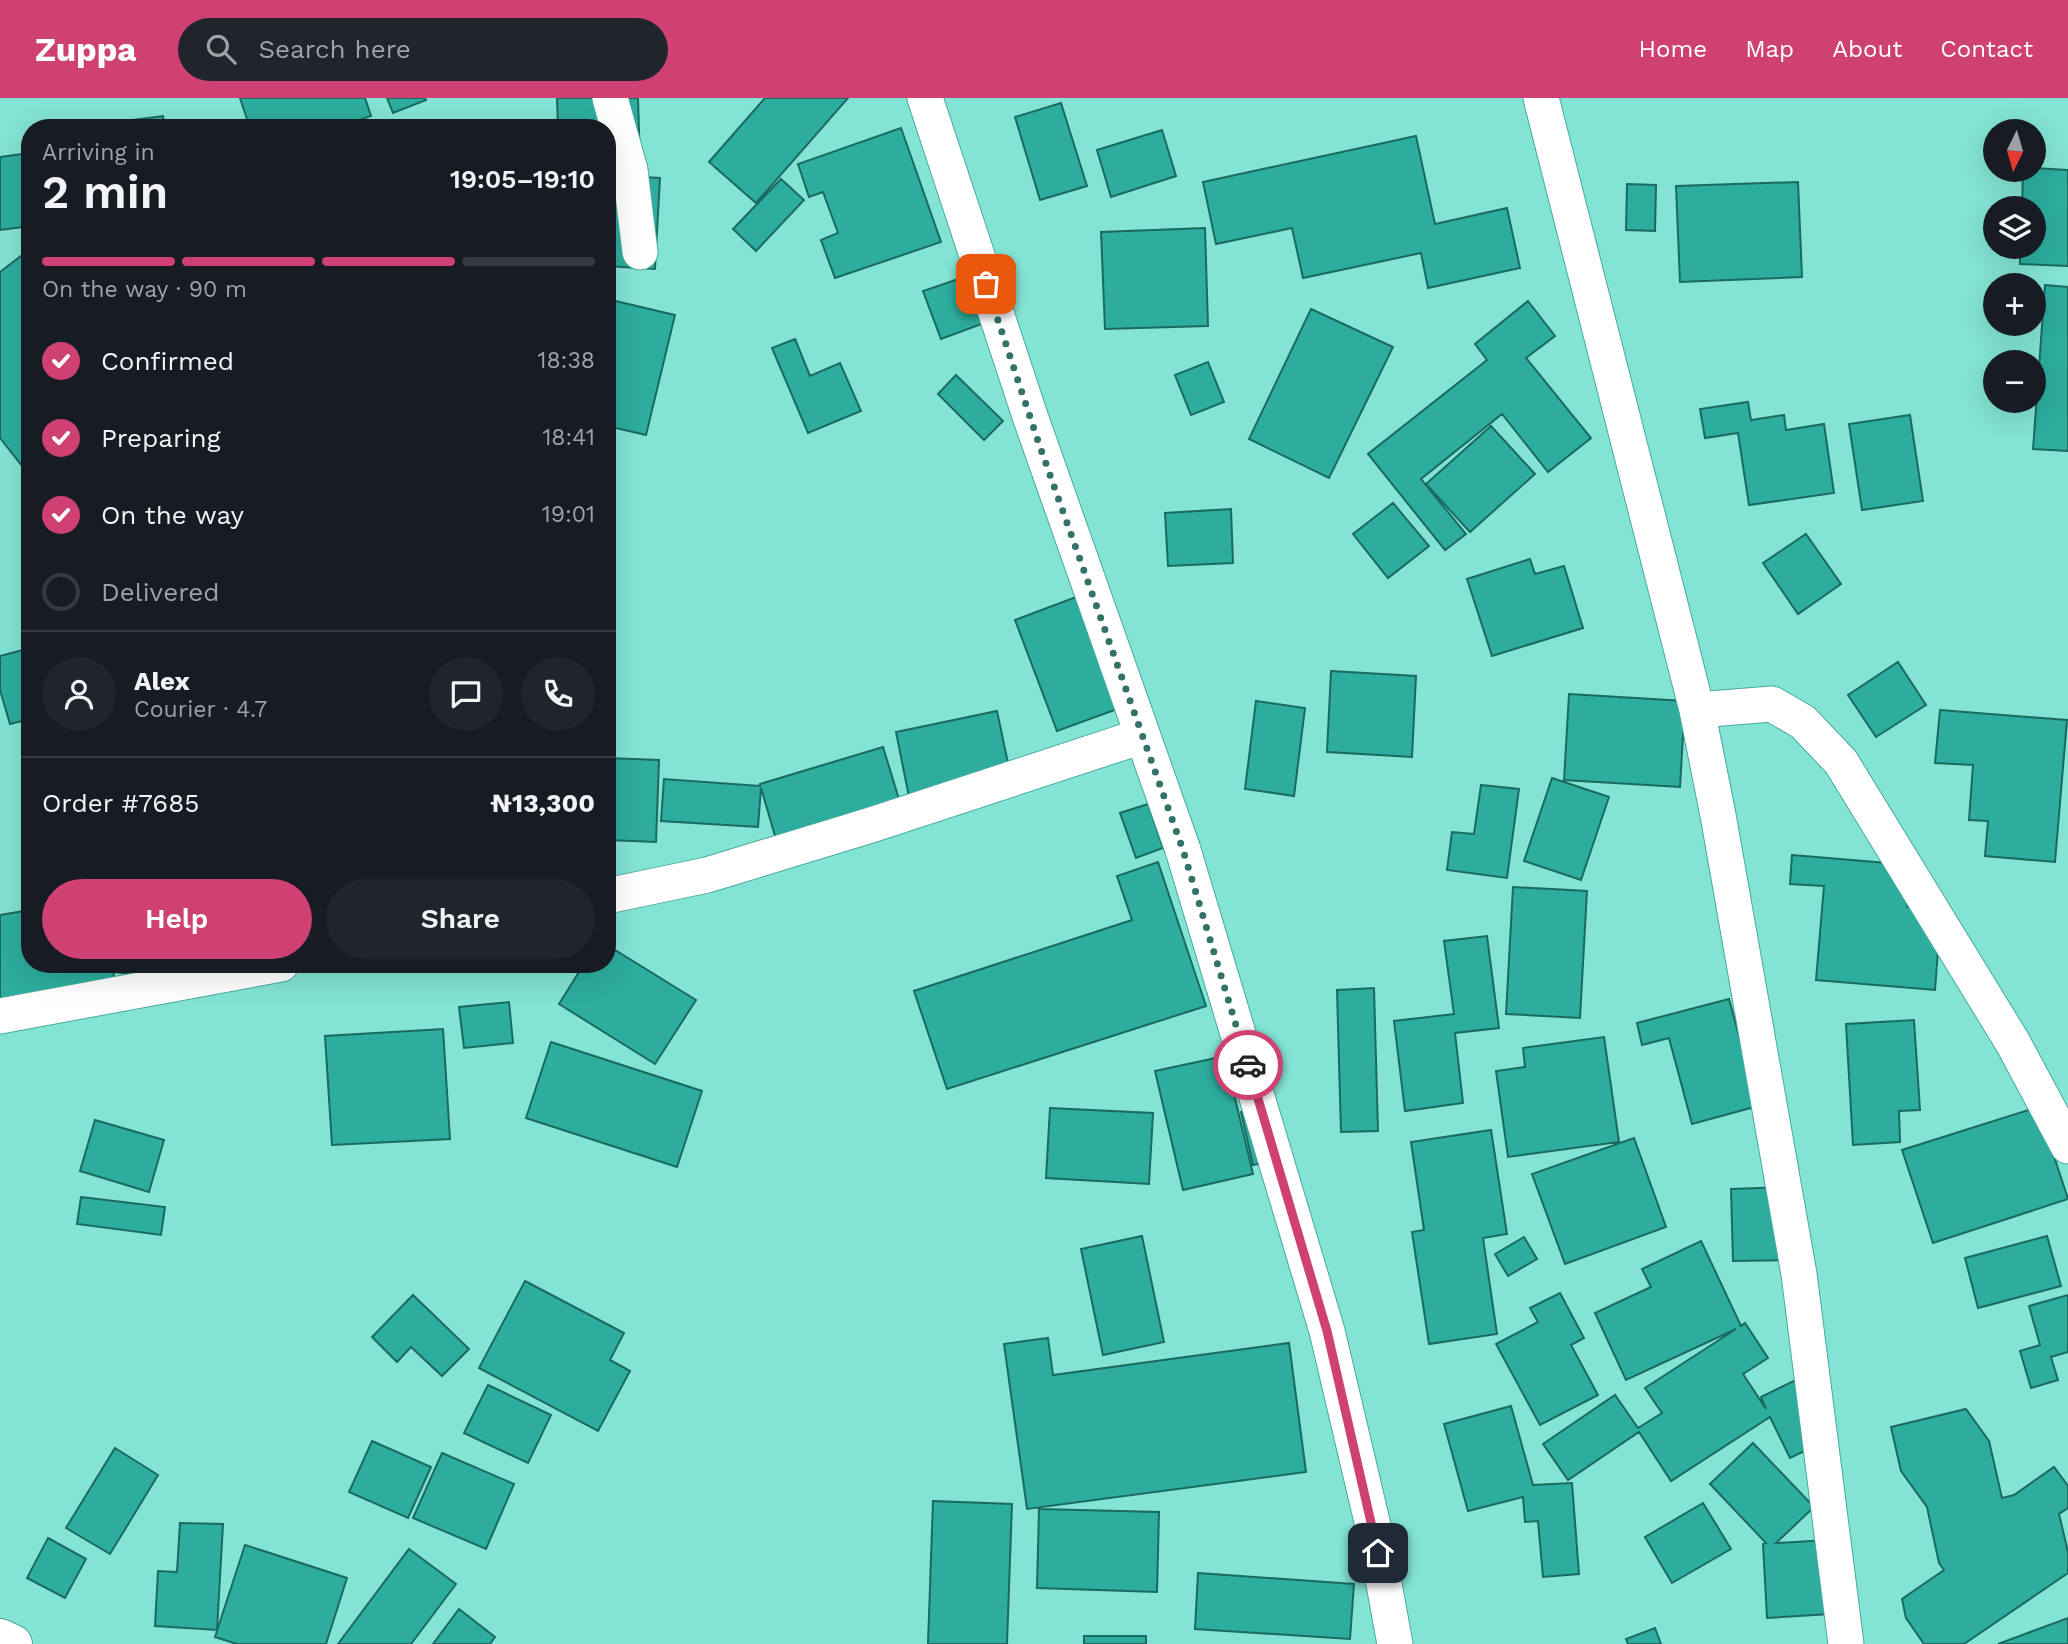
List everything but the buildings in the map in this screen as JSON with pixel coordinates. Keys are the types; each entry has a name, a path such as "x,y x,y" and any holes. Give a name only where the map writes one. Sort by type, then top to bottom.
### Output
{"highway":[{"path":"0,1638 13,1644"}],"street":[{"path":"610,98 616,119"},
{"path":"925,98 1030,416 1183,850 1327,1331 1374,1530 1395,1644"},
{"path":"1541,98 1697,710 1799,1275 1846,1644"},
{"path":"616,120 630,170 640,252"},
{"path":"1697,710 1772,704 1803,722 1841,762 2013,1043 2068,1146"},
{"path":"616,894 707,875 872,825 1142,736"},
{"path":"0,1016 232,973"}],"way so far":[{"path":"986,284 1038,441 1183,850 1248,1065"}],"route":[{"path":"1248,1065 1327,1331 1378,1553"}]}
